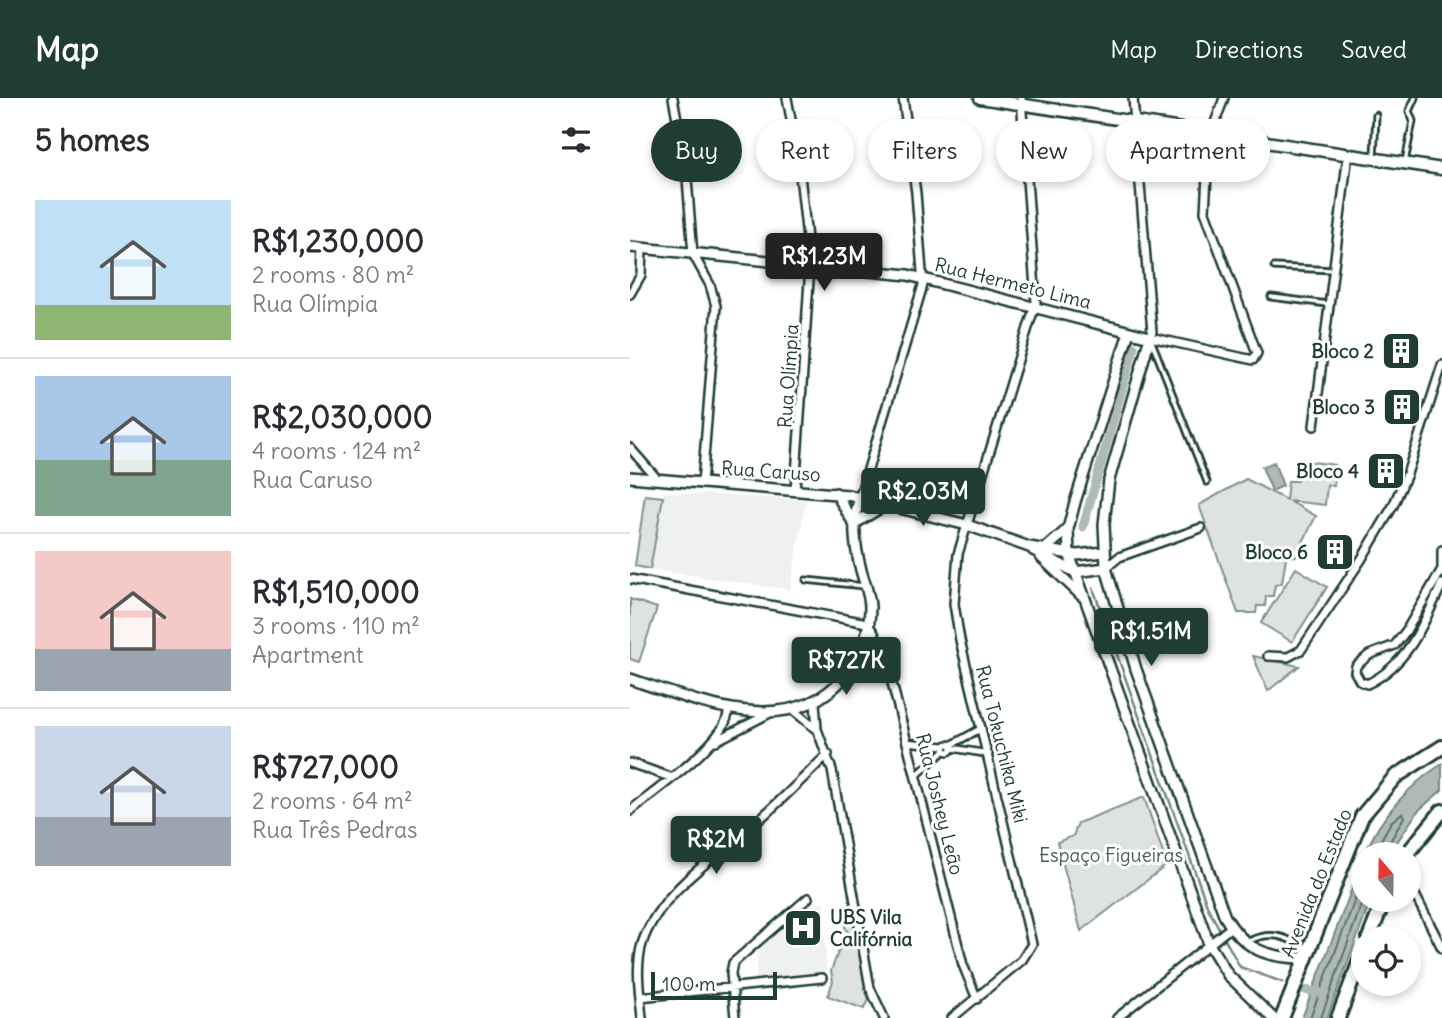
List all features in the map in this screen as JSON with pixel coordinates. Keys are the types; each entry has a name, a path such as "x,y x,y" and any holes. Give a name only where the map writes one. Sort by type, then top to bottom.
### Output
{"highway":[{"name":"Avenida do Estado","path":"1282,1018 1362,816 1395,777 1442,747"},
{"path":"1417,842 1442,811"},
{"path":"1338,1018 1351,984"}],"main road":[{"path":"981,98 1021,101 1124,119"},
{"path":"1270,141 1442,169"}],"street":[{"path":"673,98 685,166 694,254 710,285 716,306 702,484"},
{"name":"Rua Olímpia","path":"787,98 798,158 810,266 795,491"},
{"path":"860,496 923,278 916,193 903,98"},
{"path":"1133,98 1136,119"},
{"path":"1216,119 1224,98"},
{"path":"1021,101 1035,306"},
{"path":"1314,426 1348,154"},
{"path":"1141,182 1152,332 1112,464 1101,553 1104,568 1140,681 1220,907 1230,928 1245,942 1268,956 1307,953"},
{"name":"Rua Hermeto Lima","path":"630,247 923,278 1150,337 1247,359 1257,357 1206,219 1205,182"},
{"path":"630,294 641,275 642,249"},
{"name":"Rua Tokuchika Miki","path":"952,1018 1022,960 1032,944 960,640 954,604 958,554 1035,306"},
{"path":"1129,332 1069,529 1073,555 1085,598 1209,944 1228,975 1273,1018"},
{"path":"1268,656 1288,657 1301,650 1362,560 1408,474 1442,365"},
{"path":"630,448 658,480"},
{"name":"Rua Caruso","path":"630,477 860,496 967,525 1041,551 1078,572"},
{"path":"836,493 854,524 887,503"},
{"name":"Rua Joshey Leão","path":"860,496 854,524 855,545 870,606 867,623 888,667 963,965 977,999"},
{"path":"1078,572 1104,568 1119,556 1201,528"},
{"path":"1069,529 1041,551 1085,598"},
{"path":"1442,550 1442,569 1434,586 1395,645 1369,655 1356,666 1355,673 1360,681 1367,684 1382,677 1398,664 1422,626 1442,584"},
{"name":"Rua Caruso","path":"1041,551 1073,555 1101,553"},
{"path":"1101,553 1119,556"},
{"path":"630,579 867,623 856,661 838,685 815,702 793,710 770,713 728,708 630,679"},
{"path":"856,661 875,661 888,667"},
{"path":"815,702 817,729 828,754 870,988 884,1018"},
{"path":"712,743 728,722 728,708"},
{"path":"793,710 817,729"},
{"path":"630,811 712,743 770,713"},
{"path":"906,742 944,748 982,728"},
{"path":"952,746 989,754"},
{"path":"915,777 944,748"},
{"path":"642,1018 641,947 653,920 666,903 828,754"},
{"path":"630,763 670,778"},
{"path":"736,1018 731,974 738,956 808,898"},
{"path":"1421,906 1441,943"},
{"path":"1117,1018 1230,928"},
{"path":"630,945 641,947"},
{"path":"640,997 822,978"}],"lane":[{"path":"1405,164 1413,121 1409,111 1415,98"},
{"path":"1374,159 1376,115"},
{"path":"1274,267 1333,270"},
{"path":"1271,297 1328,304"},
{"path":"1150,337 1207,482"},
{"path":"806,580 866,587"},
{"path":"1245,942 1267,934 1277,934 1307,953"}],"shaded area":[{"path":"664,492 806,500 790,590 650,569"},
{"name":"UBS Vila Califórnia","path":"824,901 826,971 756,979 758,948 805,909"}],"green space":[{"path":"1299,460 1336,465 1334,486 1327,485 1325,505 1289,501 1316,516 1296,556 1286,557 1282,583 1275,585 1273,596 1266,596 1265,606 1257,606 1256,613 1238,613 1199,505 1246,479 1286,500 1288,481 1297,481"},
{"path":"645,495 663,497 650,569 635,566"},
{"path":"1296,568 1327,587 1292,642 1261,623"},
{"path":"630,599 657,608 639,662 630,659"},
{"path":"1253,656 1299,666 1268,691"},
{"name":"Espaço Figueiras","path":"1144,797 1167,865 1081,931 1057,842 1073,836 1078,823"},
{"path":"849,917 854,923 869,1000 864,1009 828,996 833,981 831,971 840,947 853,942 845,927"}],"water":[{"path":"1274,462 1283,486 1272,491 1262,467"},
{"path":"1442,764 1442,790 1418,811 1397,842 1371,842 1397,803"},
{"path":"1351,891 1351,912 1367,912 1361,926 1351,926 1351,954 1327,1018 1302,1018"}],"waterway":[{"path":"1083,527 1134,347"},
{"path":"1093,588 1208,908 1240,967 1282,982"},
{"path":"1305,990 1322,993"}],"place":[{"name":"Bloco 2","path":"1401,351"},
{"name":"Bloco 3","path":"1402,407"},
{"name":"Bloco 4","path":"1386,471"},
{"name":"Bloco 6","path":"1335,552"},
{"name":"UBS Vila Califórnia","path":"803,928"}]}
